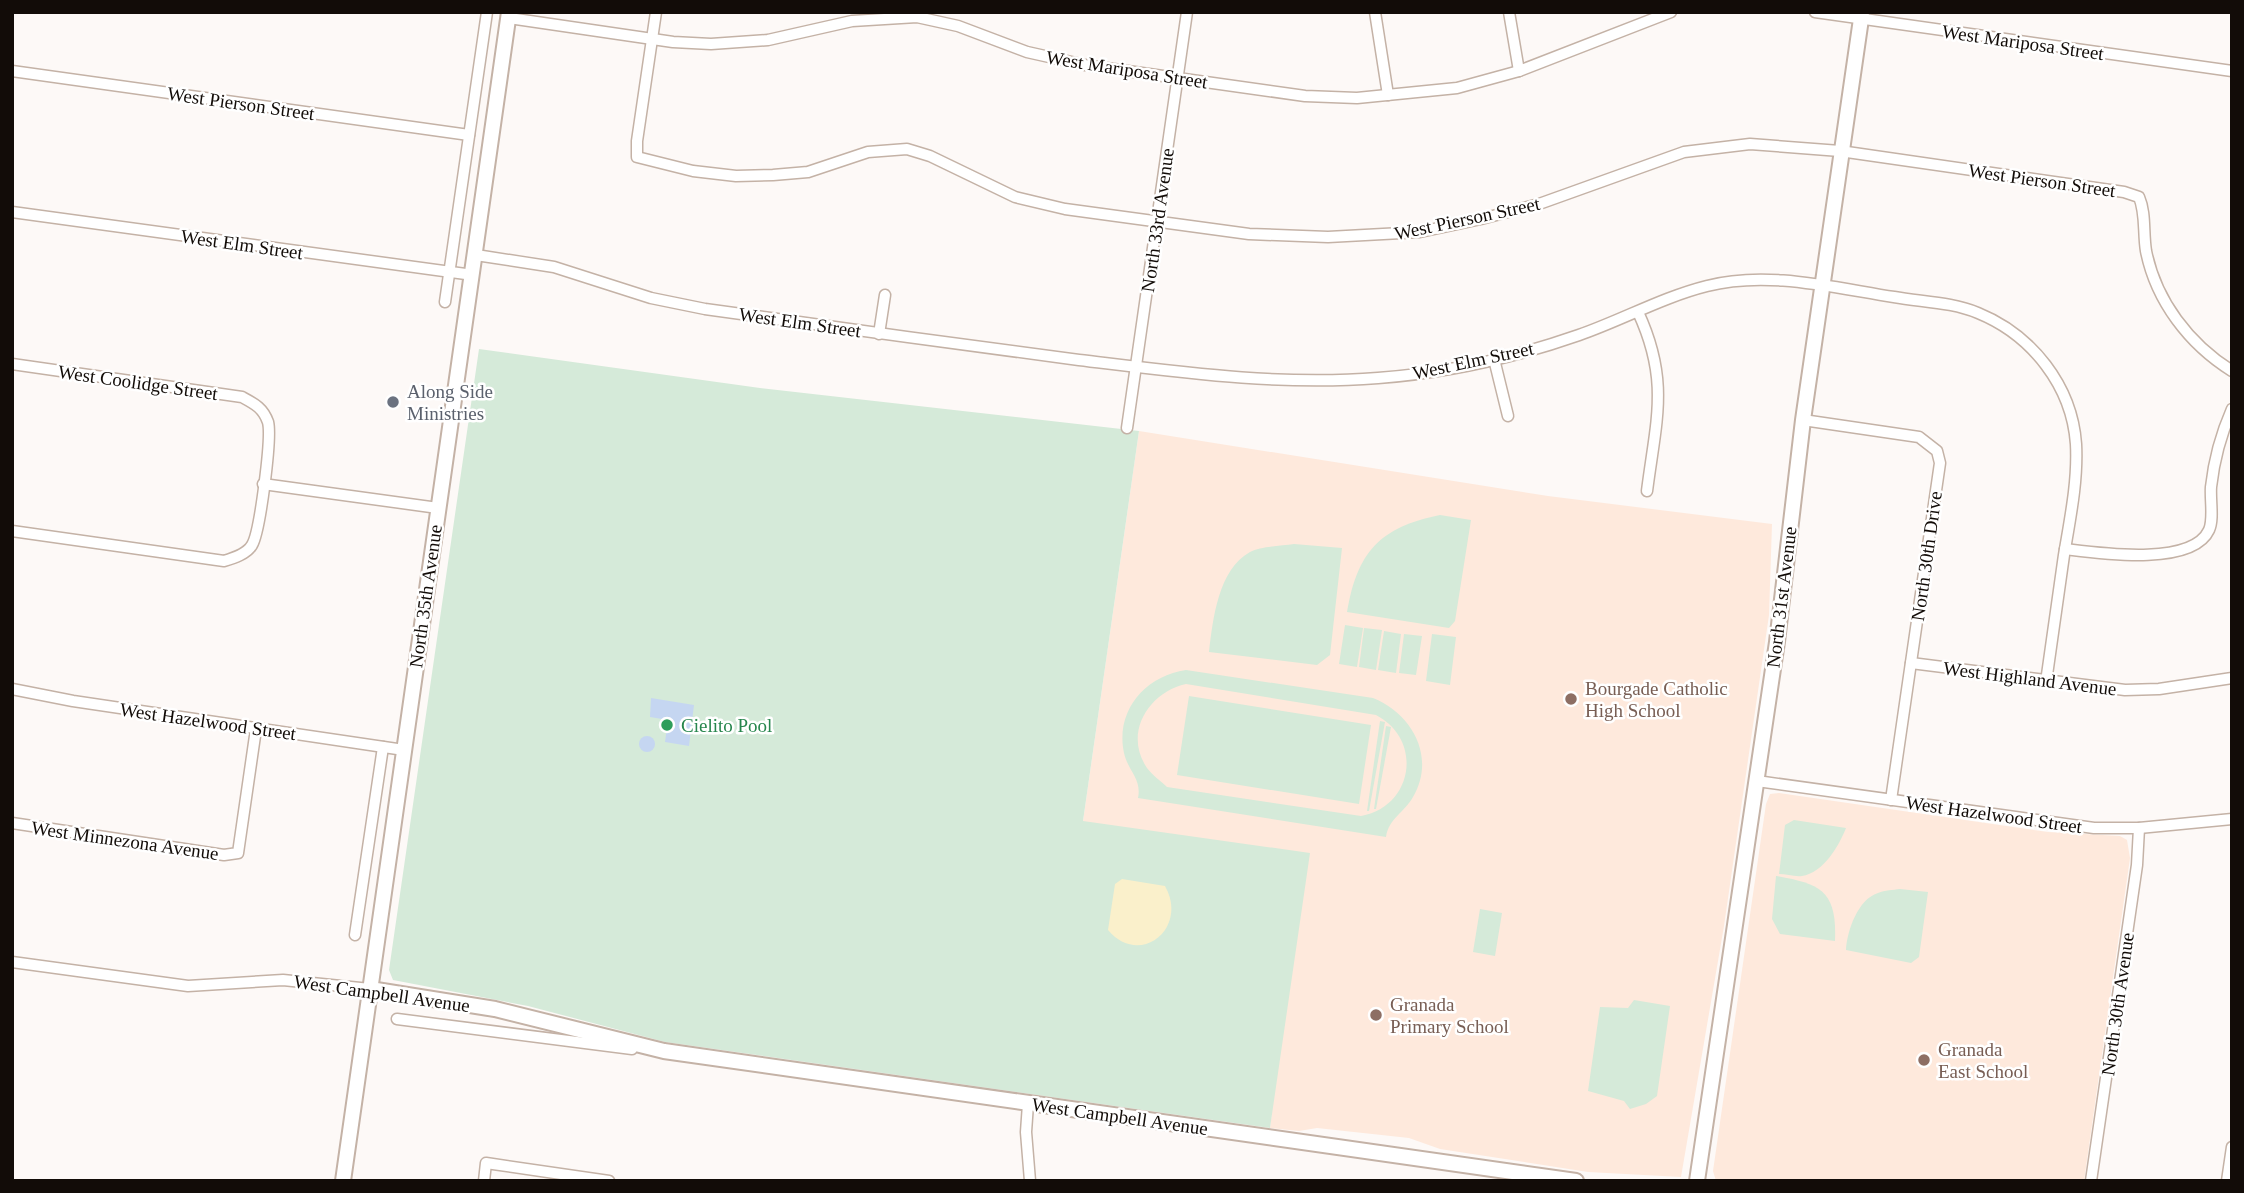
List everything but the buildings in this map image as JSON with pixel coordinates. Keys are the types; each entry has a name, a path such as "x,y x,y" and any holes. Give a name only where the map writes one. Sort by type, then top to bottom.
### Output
{"street":[{"path":"445,302 487,12"},
{"path":"652,39 656,12"},
{"name":"North 33rd Avenue","path":"1126,428 1187,12"},
{"path":"1375,12 1388,95"},
{"path":"1509,12 1520,71"},
{"name":"West Mariposa Street","path":"509,15 652,39 711,44 768,40 852,21 918,17 958,26 1006,45 1056,59 1305,96 1357,98 1457,88 1520,71 1658,14 1671,12"},
{"name":"West Mariposa Street","path":"1815,12 1862,16 2232,71"},
{"name":"North 35th Avenue","path":"343,1181 509,15"},
{"name":"North 31st Avenue","path":"1698,1181 1757,781 1840,152 1862,16"},
{"name":"West Pierson Street","path":"652,39 637,157 693,171 736,176 773,175 808,172 868,152 907,149 930,156 1015,197 1065,209 1249,234 1328,237 1420,232 1539,204 1684,152 1750,144 1840,152 2124,192 2139,197 2143,207 2147,253 2160,292 2190,337 2232,372"},
{"name":"West Pierson Street","path":"12,71 469,135"},
{"name":"West Elm Street","path":"12,212 473,275"},
{"name":"West Elm Street","path":"476,255 554,267 678,304 879,334 1223,378 1317,381 1379,378 1494,359 1577,336 1713,284 1758,280 1947,304 1977,313 2007,328 2040,358 2063,393 2076,442 2074,487 2065,549"},
{"name":"West Elm Street","path":"879,334 885,295"},
{"path":"1638,312 1653,351 1660,392 1647,491"},
{"path":"1494,359 1508,416"},
{"name":"West Coolidge Street","path":"12,364 242,397 261,407 268,424 263,484"},
{"path":"2046,682 2065,549 2150,554 2192,547 2202,540 2210,528 2214,465 2232,408"},
{"name":"North 30th Drive","path":"1804,420 1919,437 1937,451 1940,463 1891,800"},
{"path":"12,531 224,561 239,556 252,546 263,484 438,508"},
{"name":"West Highland Avenue","path":"1911,663 2125,690 2159,689 2232,678"},
{"name":"West Hazelwood Street","path":"12,690 404,750"},
{"name":"West Minnezona Avenue","path":"12,823 225,855 238,853 256,729"},
{"path":"355,935 383,747"},
{"name":"West Hazelwood Street","path":"1757,781 2060,825 2139,828 2232,819"},
{"name":"North 30th Avenue","path":"2091,1181 2137,865 2139,828"},
{"name":"West Campbell Avenue","path":"12,962 188,986 283,980 370,989 495,1009 664,1051"},
{"name":"West Campbell Avenue","path":"397,1019 664,1051 1576,1181"},
{"path":"1028,1104 1026,1132 1030,1181"},
{"path":"2227,1181 2232,1147"},
{"path":"484,1181 486,1163 609,1181"}],"shaded area":[{"path":"1139,431 1548,496 1772,524 1769,615 1724,926 1681,1177 1588,1172 1440,1149 1409,1138 1317,1128 1299,1131 1270,1128 1272,1112 1083,821"},
{"path":"1779,793 2048,832 2120,836 2127,840 2130,858 2084,1181 1716,1181 1713,1171 1766,804 1770,794"}],"green space":[{"path":"479,349 760,388 1139,431 1083,821 1310,853 1270,1128 665,1042 528,1006 393,980 389,970"},
{"path":"1440,515 1471,520 1455,621 1449,628 1347,612 1357,573 1375,546 1402,527"},
{"path":"1294,544 1342,548 1330,655 1317,665 1209,652 1219,596 1239,560 1250,552 1265,547"},
{"path":"1345,625 1363,628 1357,667 1339,664"},
{"path":"1364,628 1382,630 1376,670 1359,667"},
{"path":"1384,631 1401,634 1396,673 1378,670"},
{"path":"1404,634 1422,636 1416,675 1399,673"},
{"path":"1432,634 1456,637 1450,685 1426,681"},
{"path":"1186,670 1373,698 1387,705 1409,726 1421,753 1420,782 1413,797 1393,820 1386,837 1138,798 1138,785 1124,753 1124,723 1136,698 1146,688 1171,674","holes":["1186,684 1376,715 1391,726 1401,740 1406,756 1406,772 1401,787 1392,800 1379,810 1361,816 1167,787 1147,768 1140,755 1138,741 1139,728 1151,705 1173,688"]},
{"path":"1189,696 1371,725 1359,804 1177,775"},
{"path":"1380,721 1385,722 1367,811"},
{"path":"1386,726 1391,727 1374,809"},
{"path":"1794,820 1846,828 1835,850 1823,864 1810,874 1802,876 1779,874 1785,825"},
{"path":"1776,876 1804,882 1823,893 1833,911 1835,941 1780,934 1772,919"},
{"path":"1900,889 1928,892 1919,957 1911,963 1846,950 1851,925 1865,902 1881,892"},
{"path":"1480,909 1502,913 1495,956 1473,952"},
{"path":"1634,1000 1670,1006 1657,1096 1646,1104 1630,1109 1624,1101 1588,1091 1600,1007 1628,1008"}],"sand":[{"path":"1122,879 1165,886 1171,902 1171,916 1166,928 1157,938 1146,944 1134,945 1121,941 1108,930 1115,884"}],"water":[{"path":"651,698 694,705 689,746 665,742 668,720 650,717"},
{"path":"644,736 650,736 655,744 653,750 644,752 639,747 639,741"}],"place":[{"name":"Along Side Ministries","path":"393,402"},
{"name":"Bourgade Catholic High School","path":"1571,699"},
{"name":"Cielito Pool","path":"667,725"},
{"name":"Granada Primary School","path":"1376,1015"},
{"name":"Granada East School","path":"1924,1060"}]}
